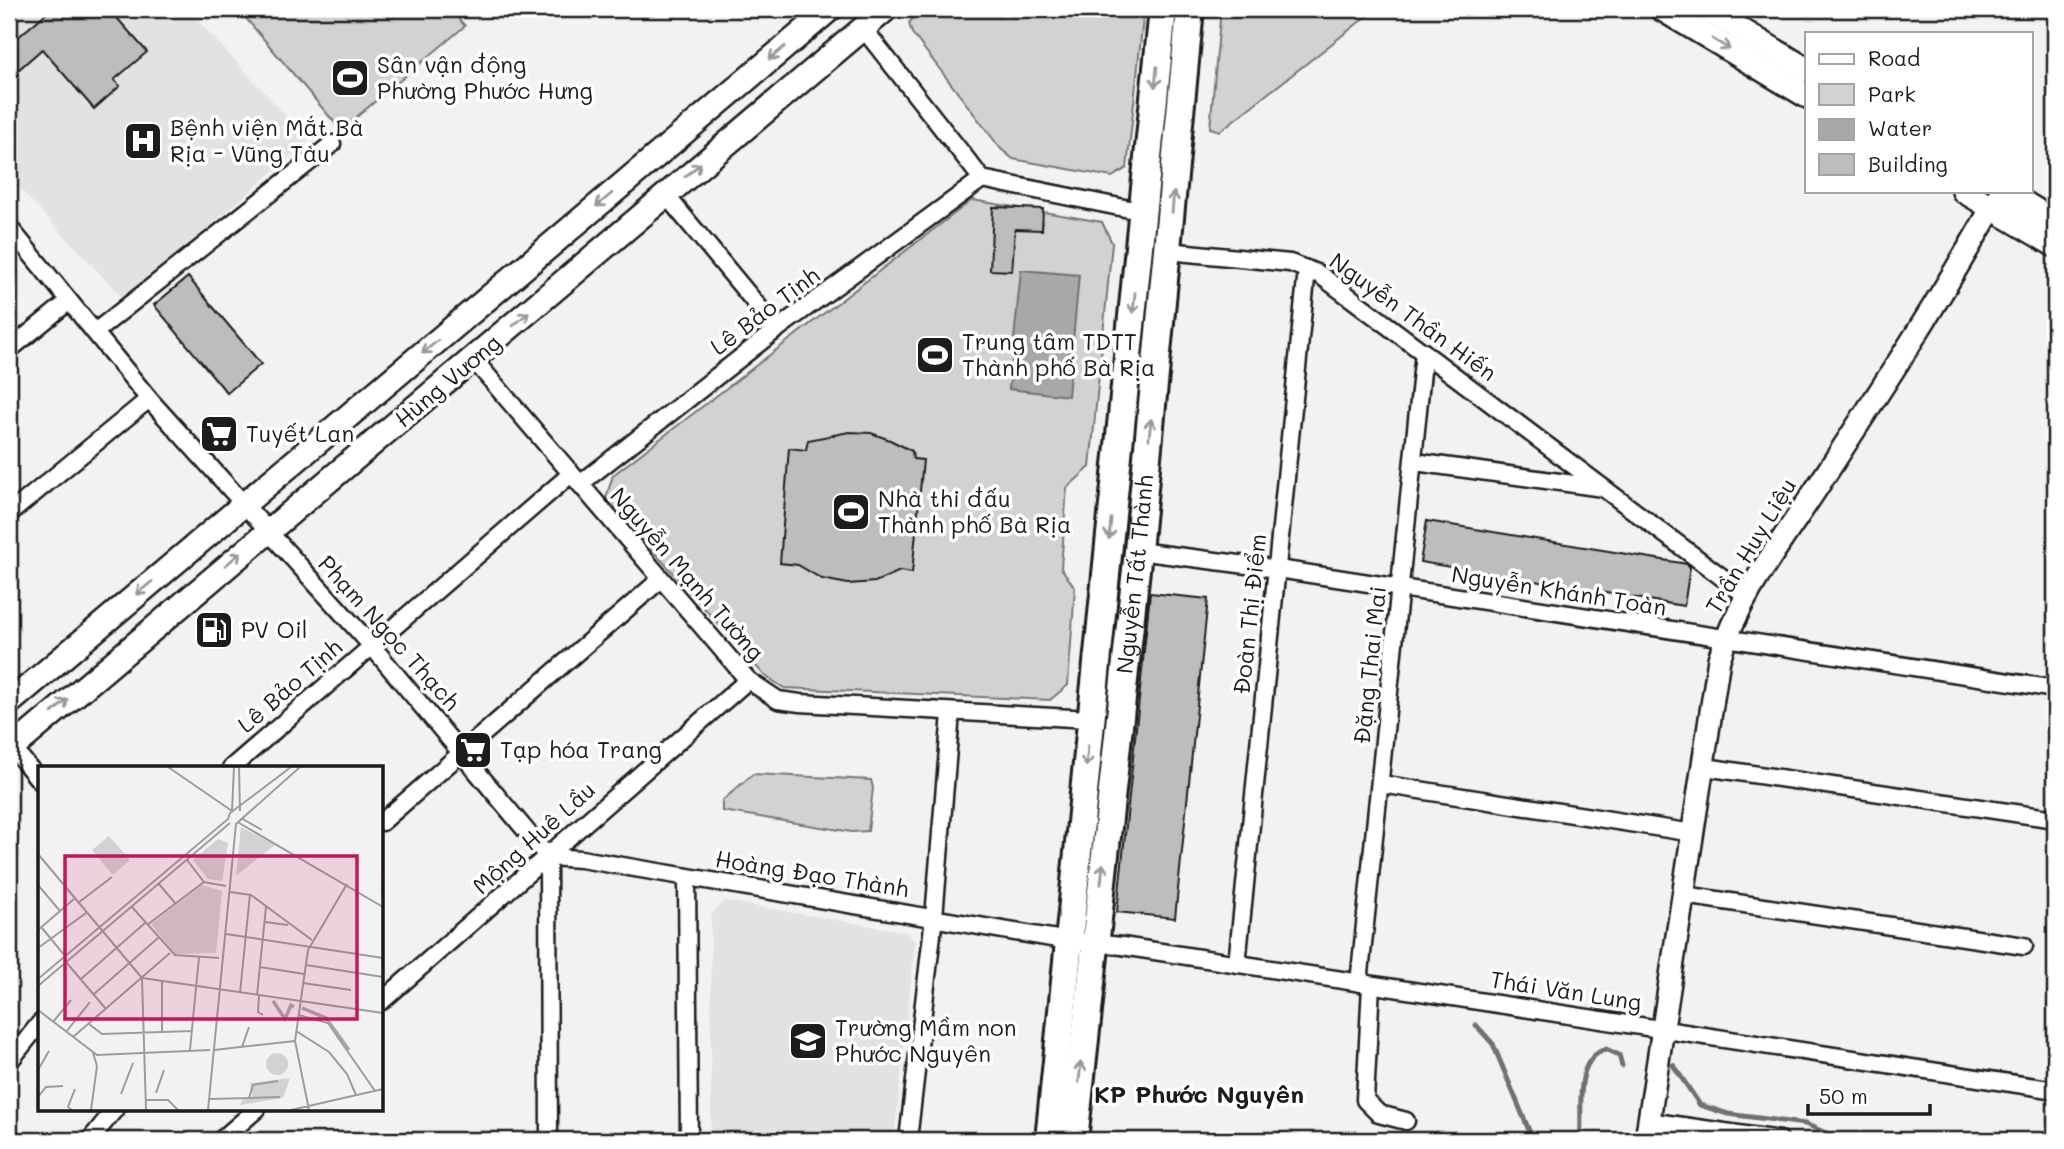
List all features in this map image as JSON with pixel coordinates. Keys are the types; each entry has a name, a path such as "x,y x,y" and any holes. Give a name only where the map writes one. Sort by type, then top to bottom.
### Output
{"main road":[{"name":"Hùng Vương","path":"9,703 830,9"},
{"name":"Hùng Vương","path":"11,750 266,531 474,360 665,194 886,9"},
{"name":"Nguyễn Tất Thành","path":"1049,1140 1163,9"},
{"name":"Nguyễn Tất Thành","path":"1074,1140 1138,551 1190,9"},
{"path":"1662,9 1805,95"},
{"path":"1706,9 1805,69"},
{"path":"1971,192 1999,196 2055,222"},
{"path":"1999,196 2055,245"}],"street":[{"path":"863,28 982,180 1144,212"},
{"path":"95,332 332,144"},
{"name":"Lê Bảo Tịnh","path":"233,766 372,645 575,479 982,180"},
{"path":"665,194 777,329"},
{"name":"Trần Huy Liệu","path":"1647,1130 1719,659 1725,640 1747,596 1862,419 1999,196"},
{"name":"Phạm Ngọc Thạch","path":"9,227 149,399 372,645 463,751 548,857"},
{"name":"Nguyễn Thần Hiến","path":"1168,251 1290,263 1307,269 1336,286 1747,596"},
{"name":"Đoàn Thị Điểm","path":"1237,964 1307,269"},
{"path":"9,350 69,301"},
{"name":"Đặng Thai Mai","path":"1406,1121 1380,1114 1365,1100 1365,984 1381,784 1424,352"},
{"name":"Nguyễn Mạnh Tường","path":"474,360 748,680 778,700 951,713 1090,719"},
{"path":"9,514 149,399"},
{"name":"Nguyễn Thần Hiến","path":"1415,462 1604,488"},
{"name":"Nguyễn Khánh Toàn","path":"1138,551 1278,569 2055,689"},
{"path":"383,821 661,579"},
{"name":"Mộng Huê Lầu","path":"383,1000 748,680"},
{"path":"908,1140 934,917 951,713"},
{"path":"11,750 38,779"},
{"path":"1704,766 2055,819"},
{"path":"1381,784 1692,833"},
{"path":"548,857 549,1140"},
{"name":"Hoàng Đạo Thành","path":"548,857 581,859 1069,941"},
{"path":"687,877 689,1140"},
{"path":"1684,895 2024,946"},
{"name":"Thái Văn Lung","path":"1069,941 1096,942 2055,1090"},
{"path":"9,1062 38,1026"},
{"path":"90,1140 114,1110"},
{"path":"221,1140 256,1110"},
{"path":"1647,1130 1780,1140"}],"shaded area":[{"path":"9,9 187,9 309,140 125,300 9,177"},
{"name":"Trường Mầm non Phước Nguyên","path":"725,901 906,932 915,942 894,1140 711,1140 711,915"}],"green space":[{"name":"Sân vận động Phường Phước Hưng","path":"238,9 450,9 465,26 341,130"},
{"path":"921,9 1144,9 1127,168 1112,177 1013,159 1001,149 912,33 909,23"},
{"path":"1221,9 1376,9 1220,131 1210,128"},
{"name":"Trung tâm TDTT Thành phố Bà Rịa","path":"972,200 1102,222 1112,243 1090,467 1067,488 1061,568 1075,588 1068,685 1050,700 784,688 764,675 606,498 613,475"},
{"path":"753,774 871,780 873,788 868,831 852,832 722,811 722,801"}],"water":[{"path":"1021,270 1079,275 1068,396 1009,389"}],"building":[{"path":"51,9 89,9 94,15 101,9 109,9 147,52 114,80 120,86 94,109 42,49 9,78 9,45"},
{"path":"993,207 1043,209 1042,230 1015,229 1012,271 990,270"},
{"path":"188,277 261,364 227,393 154,305"},
{"name":"Nhà thi đấu Thành phố Bà Rịa","path":"849,432 871,433 890,440 912,451 913,459 923,460 912,573 900,571 875,582 848,584 822,579 798,565 780,563 789,448 806,450 808,440"},
{"path":"1427,521 1687,564 1690,567 1684,606 1420,562"},
{"path":"1150,593 1208,599 1175,918 1117,912"}],"waterway":[{"path":"1476,1025 1493,1044 1533,1140"},
{"path":"1580,1140 1581,1088 1588,1064 1595,1055 1606,1049 1619,1055 1622,1066"},
{"path":"1673,1065 1700,1105 1728,1114 1805,1124 1843,1140"}],"place":[{"name":"Sân vận động Phường Phước Hưng","path":"350,78"},
{"name":"Bệnh viện Mắt Bà Rịa - Vũng Tàu","path":"143,141"},
{"name":"Trung tâm TDTT Thành phố Bà Rịa","path":"935,355"},
{"name":"Tuyết Lan","path":"219,434"},
{"name":"Nhà thi đấu Thành phố Bà Rịa","path":"851,512"},
{"name":"PV Oil","path":"214,630"},
{"name":"Tạp hóa Trang","path":"473,750"},
{"name":"Trường Mầm non Phước Nguyên","path":"808,1041"}],"district":[{"name":"KP Phước Nguyên","path":"1199,1095"}]}
